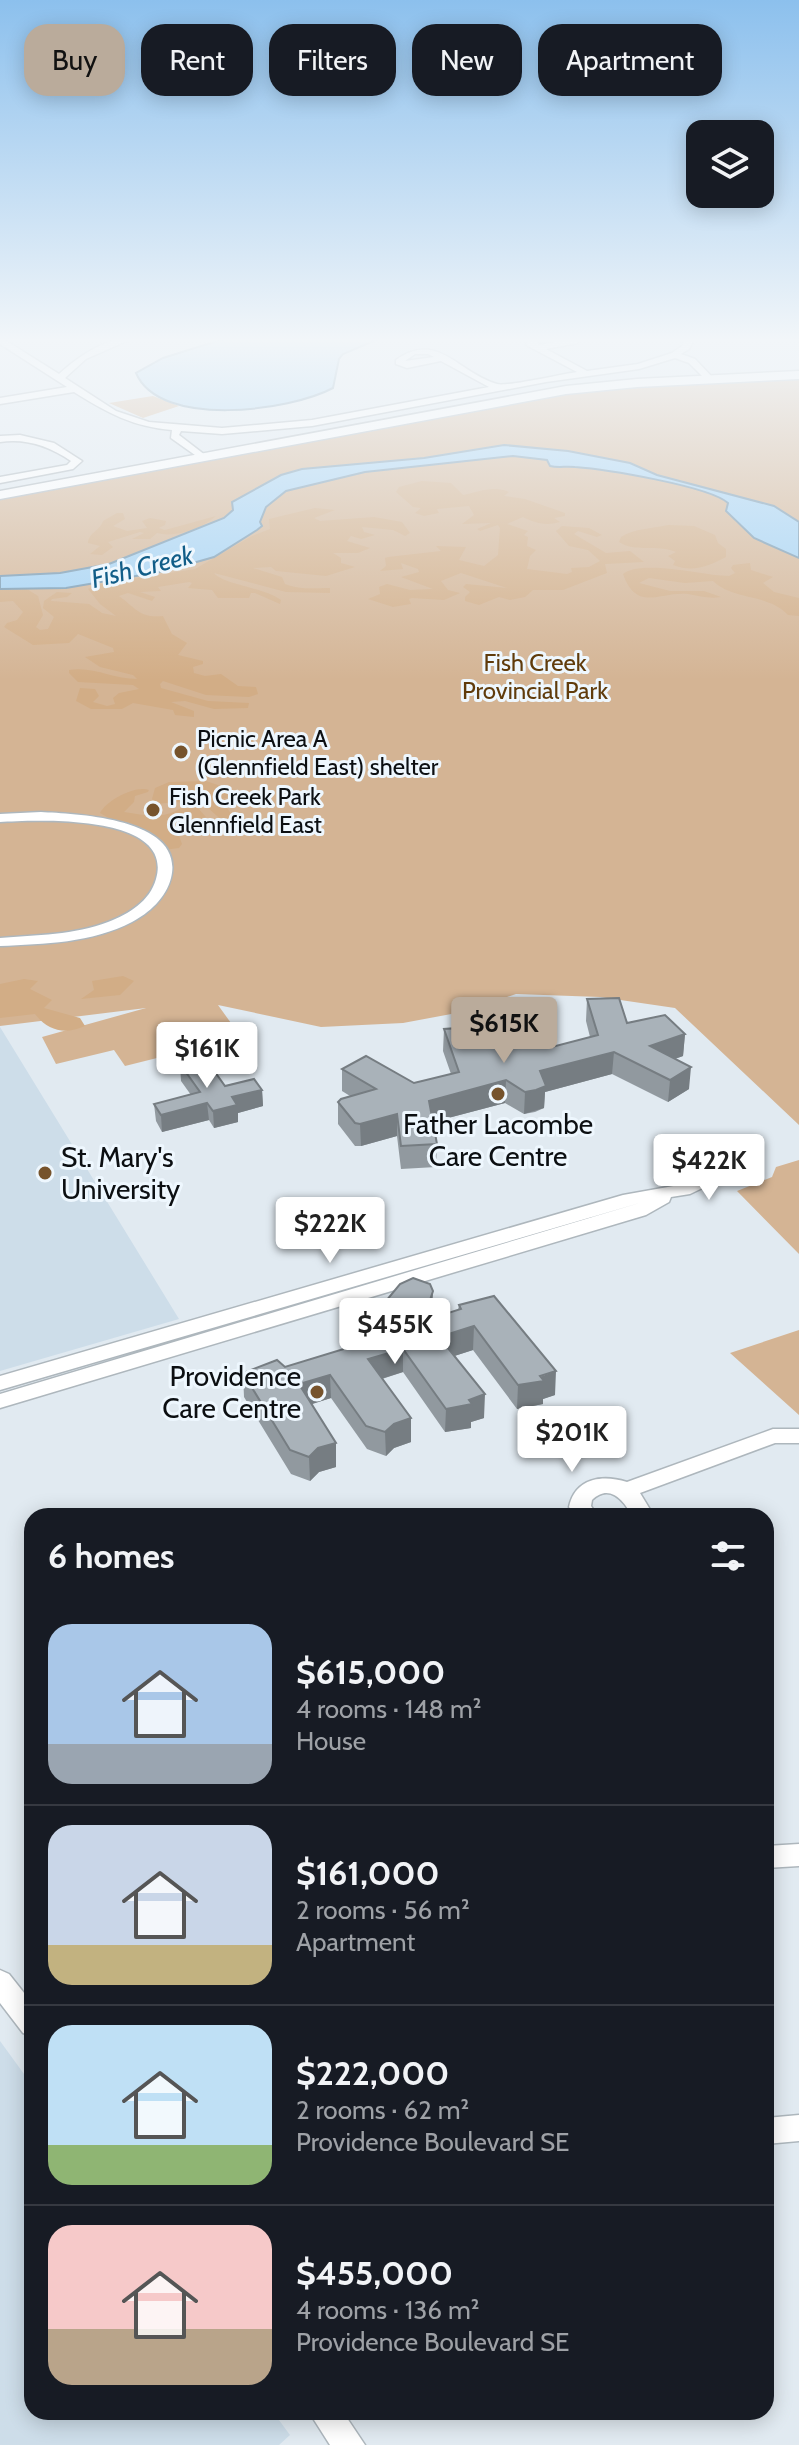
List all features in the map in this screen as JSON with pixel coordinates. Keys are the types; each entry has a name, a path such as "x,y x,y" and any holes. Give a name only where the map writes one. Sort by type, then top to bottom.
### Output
{"main road":[{"path":"0,489 221,451"},
{"path":"0,495 199,455"}],"street":[{"path":"0,480 70,467 77,461 64,451"},
{"path":"194,451 199,455"},
{"path":"0,818 61,816 110,822 131,830 154,845 165,861 165,868 161,885 151,901 129,917 79,933 0,942"},
{"path":"0,1401 640,1211 732,1167"},
{"path":"0,1383 629,1199 669,1195"},
{"path":"581,1508 586,1491 604,1485 625,1491 773,1436 799,1436"},
{"path":"625,1491 637,1508"},
{"path":"774,1857 799,1855"},
{"path":"0,1982 24,2014"},
{"path":"774,2130 799,2128"},
{"path":"330,2420 349,2445"}],"shaded area":[{"path":"422,481 451,483 463,495 503,490 509,492 504,496 525,499 565,513 565,516 554,518 560,522 538,523 523,517 507,524 528,531 524,535 528,537 527,546 536,550 530,556 527,569 567,574 572,572 571,568 589,567 600,561 588,550 569,546 556,531 562,526 589,528 602,535 597,537 578,531 574,534 606,553 630,551 644,562 605,564 607,573 563,590 533,590 525,597 510,600 499,597 479,605 465,601 470,592 463,587 466,584 507,588 461,573 441,581 448,590 460,593 444,600 412,598 409,599 411,604 393,607 368,599 380,594 379,587 387,584 410,590 433,589 401,577 419,572 401,563 403,569 380,571 386,566 385,558 441,551 436,546 466,547 459,560 484,566 498,555 500,528 498,525 480,531 477,529 491,523 462,524 474,515 469,506 437,509 439,513 424,516 415,513 421,508 413,507 396,492 399,487"},
{"path":"315,508 335,510 314,518 320,521 374,517 402,522 410,533 405,536 393,530 362,527 364,532 375,535 361,539 351,536 347,541 370,548 358,553 333,553 341,558 341,563 355,567 326,576 276,571 271,567 253,568 282,577 285,584 291,586 330,588 330,593 286,592 214,573 273,596 281,600 280,604 255,593 251,593 249,598 218,598 212,590 188,588 192,583 189,582 158,587 161,591 140,592 155,597 152,601 128,593 119,596 143,614 163,616 172,634 187,643 178,655 203,661 203,664 193,667 194,673 205,676 221,674 238,686 256,687 258,694 249,697 206,695 163,681 161,688 208,701 249,703 248,708 214,709 185,701 171,702 194,711 194,717 133,703 122,709 91,709 76,701 80,688 95,689 99,696 93,702 107,706 115,704 113,698 119,693 139,689 133,685 78,682 69,673 69,670 78,669 137,679 133,675 100,667 85,657 114,652 113,648 78,634 69,643 33,645 4,627 17,620 23,612 13,601 0,602 0,590 27,589 38,596 43,615 36,627 40,630 48,629 54,617 43,608 44,601 57,592 72,593 51,601 89,604 102,613 116,616 100,604 88,589 95,585 195,569 270,529 269,519"},
{"path":"123,513 125,519 113,526 127,531 147,528 142,521 150,518 166,521 159,528 165,530 216,516 188,531 157,533 150,539 132,539 144,533 140,532 108,542 113,547 102,555 90,554 100,546 88,543 90,536 103,521"},
{"path":"668,525 694,526 715,535 718,543 726,549 726,557 707,566 688,568 673,565 675,561 668,556 676,552 632,547 619,542 621,537 632,532"},
{"path":"750,563 751,570 773,577 763,583 774,592 799,598 799,616 788,615 771,603 731,592 713,581 685,583 649,578 639,583 670,591 704,591 721,597 678,594 642,597 629,586 623,574 632,570 658,568 729,576 735,573 731,568 733,565"},
{"path":"206,781 244,794 221,799 238,824 227,825 207,807 196,806 206,817 186,822 178,833 182,844 179,848 164,850 100,813 122,795 143,789 149,790 135,796 134,802 124,812 149,815 171,813 186,805 178,802 155,804 152,799 155,788 169,782"},
{"path":"123,976 134,981 120,995 81,999 94,990 92,981"},
{"path":"24,979 38,981 30,989 52,1000 44,1008 80,1018 85,1026 57,1030 35,1014 0,1018 0,984"},
{"name":"St. Mary's University","path":"0,1027 179,1319 0,1371"},
{"path":"0,2041 24,2074 24,2420 279,2420 290,2435 279,2445 0,2445"}],"green space":[{"name":"Fish Creek Provincial Park","path":"252,451 799,451 799,1125 675,1008 600,997 516,994 462,1012 403,1023 321,1027 218,1005 241,1037 125,1066 114,1050 56,1064 42,1037 146,1008 0,1026 0,498"},
{"path":"799,1160 799,1254 737,1191 772,1177 776,1167"},
{"path":"799,1330 799,1415 730,1353"}],"water":[{"name":"Fish Creek","path":"466,451 569,451 630,463 657,475 774,506 799,522 799,558 754,538 726,511 728,503 700,490 608,471 553,467 547,460 513,456 365,472 286,491 266,507 260,522 262,526 257,530 214,557 165,571 66,588 0,589 0,576 60,573 109,564 224,518 233,510 232,502 281,475 302,469"}],"building":[{"path":"619,998 627,1023 665,1015 685,1034 650,1046 691,1067 670,1080 614,1052 540,1071 546,1086 536,1090 525,1092 506,1080 429,1101 437,1144 401,1146 397,1114 355,1123 338,1102 376,1089 342,1069 366,1056 414,1083 459,1072 444,1029 458,1028 456,1024 497,1013 552,1047 598,1035 587,999"},
{"path":"205,1058 225,1086 254,1079 262,1090 232,1097 237,1105 213,1111 207,1103 161,1115 154,1104 200,1092 180,1064"},
{"path":"413,1278 430,1284 433,1291 423,1321 461,1309 459,1305 494,1296 556,1371 540,1376 544,1381 518,1385 474,1326 439,1337 485,1394 469,1400 472,1404 446,1409 403,1349 368,1359 411,1418 394,1424 385,1432 366,1426 330,1375 299,1384 336,1443 318,1448 309,1457 290,1450 243,1373 277,1360 285,1367 370,1341 372,1345 386,1301 400,1284"}],"place":[{"name":"Picnic Area A (Glennfield East) shelter","path":"181,752"},
{"name":"Fish Creek Park Glennfield East","path":"153,810"},
{"name":"Father Lacombe Care Centre","path":"498,1094"},
{"name":"St. Mary's University","path":"45,1173"},
{"name":"Providence Care Centre","path":"317,1392"}]}
